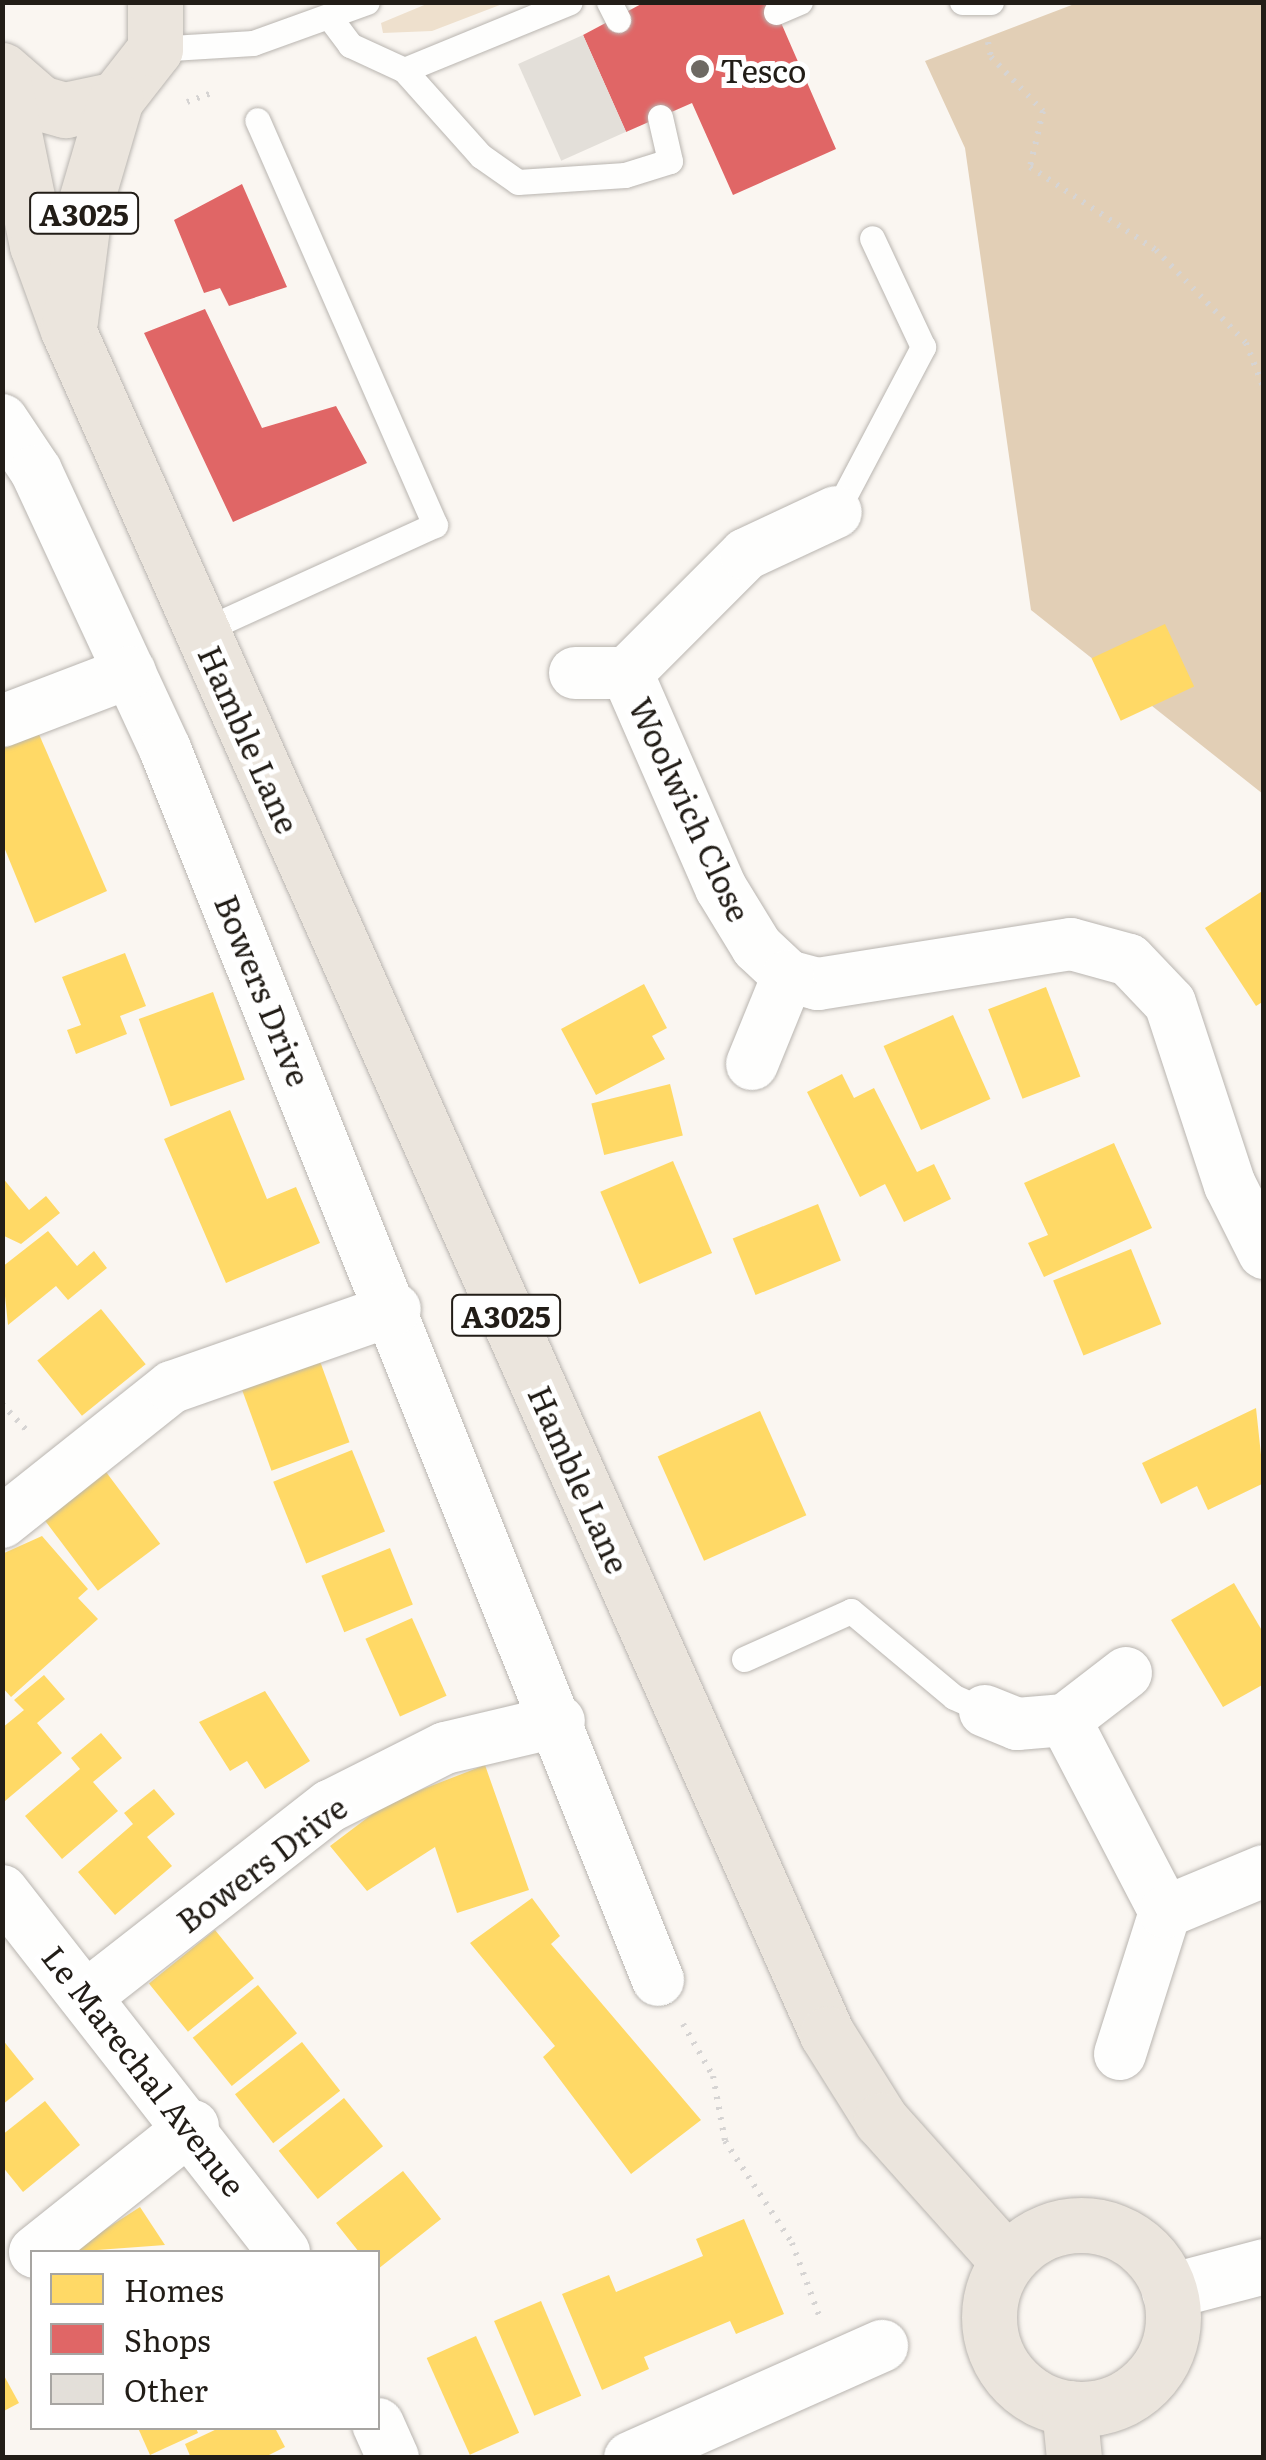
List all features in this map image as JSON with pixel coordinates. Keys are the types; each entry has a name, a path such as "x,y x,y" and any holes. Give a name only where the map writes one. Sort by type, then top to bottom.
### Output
{"main road":[{"path":"2,73 40,103 66,110 116,99 155,26"},
{"name":"Hamble Lane","path":"2,73 37,244 68,330 826,2034 881,2120 1007,2261"},
{"name":"A3025","path":"68,330 85,204 116,99"},
{"path":"1055,2228 1112,2230 1137,2243 1169,2290 1170,2335 1151,2377 1100,2407 1072,2433 1022,2388 993,2346 992,2290 1007,2261 1055,2228"}],"street":[{"name":"Bowers Drive","path":"2,420 130,672 395,1308 658,1980"},
{"name":"Woolwich Close","path":"575,674 627,673 746,554 836,512"},
{"path":"2,721 130,672"},
{"name":"Woolwich Close","path":"627,673 721,888 757,947 788,976"},
{"path":"752,1064 788,976 818,984 1071,944 1129,960 1170,1003 1230,1184 1264,1252"},
{"path":"2,1522 172,1386 395,1308"},
{"path":"986,1711 1016,1724 1065,1720 1126,1672"},
{"path":"1065,1720 1165,1912 1120,2054"},
{"name":"Bowers Drive","path":"89,1994 330,1806 445,1748 559,1721"},
{"path":"1165,1912 1264,1871"},
{"name":"Le Marechal Avenue","path":"2,1891 193,2126 283,2250"},
{"path":"38,2250 193,2126"},
{"path":"2,2278 30,2256"},
{"path":"1169,2290 1264,2266"},
{"path":"630,2458 859,2355"},
{"path":"380,2429 393,2458"}],"lane":[{"path":"155,26 253,43 367,2"},
{"path":"404,70 570,2"},
{"path":"330,18 350,45 404,70 480,156 518,182 626,174 670,160 660,117"},
{"path":"202,632 435,525 257,120"},
{"path":"836,512 923,347 872,238"},
{"path":"744,1659 852,1610 954,1697 986,1711"}],"path":[{"path":"979,4 991,57 1043,111 1030,167 1156,250 1246,342 1264,388"},
{"path":"658,1980 713,2076 725,2141 792,2242 859,2355"}],"shaded area":[{"path":"429,3 505,3 432,31 383,33 381,23"},
{"path":"1077,3 1263,3 1263,794 1031,610 965,148 925,61"}],"building: Homes":[{"path":"1165,624 1194,687 1121,721 1092,658"},
{"path":"38,732 107,891 35,923 2,842 2,746"},
{"path":"1264,890 1264,1001 1256,1006 1205,928"},
{"path":"125,953 146,1006 120,1016 127,1034 76,1054 67,1030 81,1025 62,977"},
{"path":"644,984 667,1028 652,1036 665,1059 596,1095 561,1029"},
{"path":"1046,987 1080,1077 1023,1099 988,1009"},
{"path":"213,992 245,1079 171,1106 139,1019"},
{"path":"953,1015 990,1099 921,1130 884,1046"},
{"path":"842,1074 854,1098 874,1088 917,1172 934,1164 951,1199 904,1222 885,1184 860,1197 807,1092"},
{"path":"670,1084 683,1135 604,1155 591,1104"},
{"path":"230,1110 267,1199 296,1187 320,1243 226,1283 164,1139"},
{"path":"1114,1143 1152,1228 1044,1277 1028,1243 1048,1235 1024,1183"},
{"path":"673,1161 712,1253 639,1284 600,1192"},
{"path":"2,1177 29,1210 46,1196 60,1213 21,1244 2,1235"},
{"path":"818,1204 841,1261 756,1295 733,1238"},
{"path":"48,1231 77,1266 94,1251 107,1268 68,1300 56,1286 8,1325 2,1267"},
{"path":"1131,1249 1161,1324 1083,1356 1053,1280"},
{"path":"101,1309 146,1364 82,1416 37,1361"},
{"path":"317,1353 349,1442 271,1471 239,1381"},
{"path":"1256,1408 1264,1483 1208,1510 1197,1486 1161,1504 1142,1463"},
{"path":"760,1411 806,1515 704,1561 658,1457"},
{"path":"352,1450 385,1532 306,1563 273,1482"},
{"path":"100,1464 160,1544 98,1591 38,1511"},
{"path":"42,1536 88,1589 78,1598 98,1619 11,1697 2,1687 2,1554"},
{"path":"390,1548 413,1605 344,1632 321,1576"},
{"path":"1234,1583 1264,1634 1264,1684 1223,1707 1171,1620"},
{"path":"412,1618 447,1696 400,1716 365,1639"},
{"path":"44,1675 65,1699 37,1723 62,1753 5,1801 2,1728 24,1710 14,1700"},
{"path":"265,1691 310,1761 265,1789 247,1761 230,1771 199,1722"},
{"path":"101,1733 122,1758 93,1782 118,1811 62,1859 25,1816 80,1769 71,1758"},
{"path":"485,1765 529,1890 457,1913 435,1847 367,1891 330,1846 387,1803"},
{"path":"154,1789 175,1814 147,1837 172,1866 115,1915 78,1872 133,1824 124,1813"},
{"path":"532,1898 560,1936 551,1944 701,2120 631,2174 543,2057 555,2046 470,1943"},
{"path":"215,1930 254,1978 188,2032 149,1983"},
{"path":"258,1985 297,2033 232,2086 193,2038"},
{"path":"2,2039 34,2079 2,2105"},
{"path":"302,2042 340,2091 273,2143 235,2094"},
{"path":"344,2098 383,2146 318,2199 279,2151"},
{"path":"45,2101 80,2145 23,2192 2,2166 2,2135"},
{"path":"403,2171 441,2219 380,2267 380,2250 357,2250 336,2223"},
{"path":"140,2207 165,2245 97,2250 73,2250"},
{"path":"744,2219 784,2314 736,2334 730,2321 644,2357 649,2369 602,2390 562,2294 609,2275 616,2292 703,2256 696,2239"},
{"path":"541,2301 581,2396 534,2416 494,2321"},
{"path":"476,2336 519,2433 470,2455 427,2358"},
{"path":"2,2372 19,2403 2,2412"},
{"path":"139,2430 197,2430 198,2433 150,2455"},
{"path":"215,2430 276,2430 285,2447 263,2458 191,2458 185,2444"}],"building: Shops":[{"name":"Tesco","path":"645,2 772,2 836,149 733,195 692,103 626,132 583,35"},
{"path":"242,184 287,287 229,306 220,288 204,293 174,220"},
{"path":"205,309 262,428 336,406 367,463 233,522 144,333"}],"building: Other":[{"path":"583,35 626,132 561,161 518,64"}],"place":[{"name":"Tesco","path":"700,69"}]}
